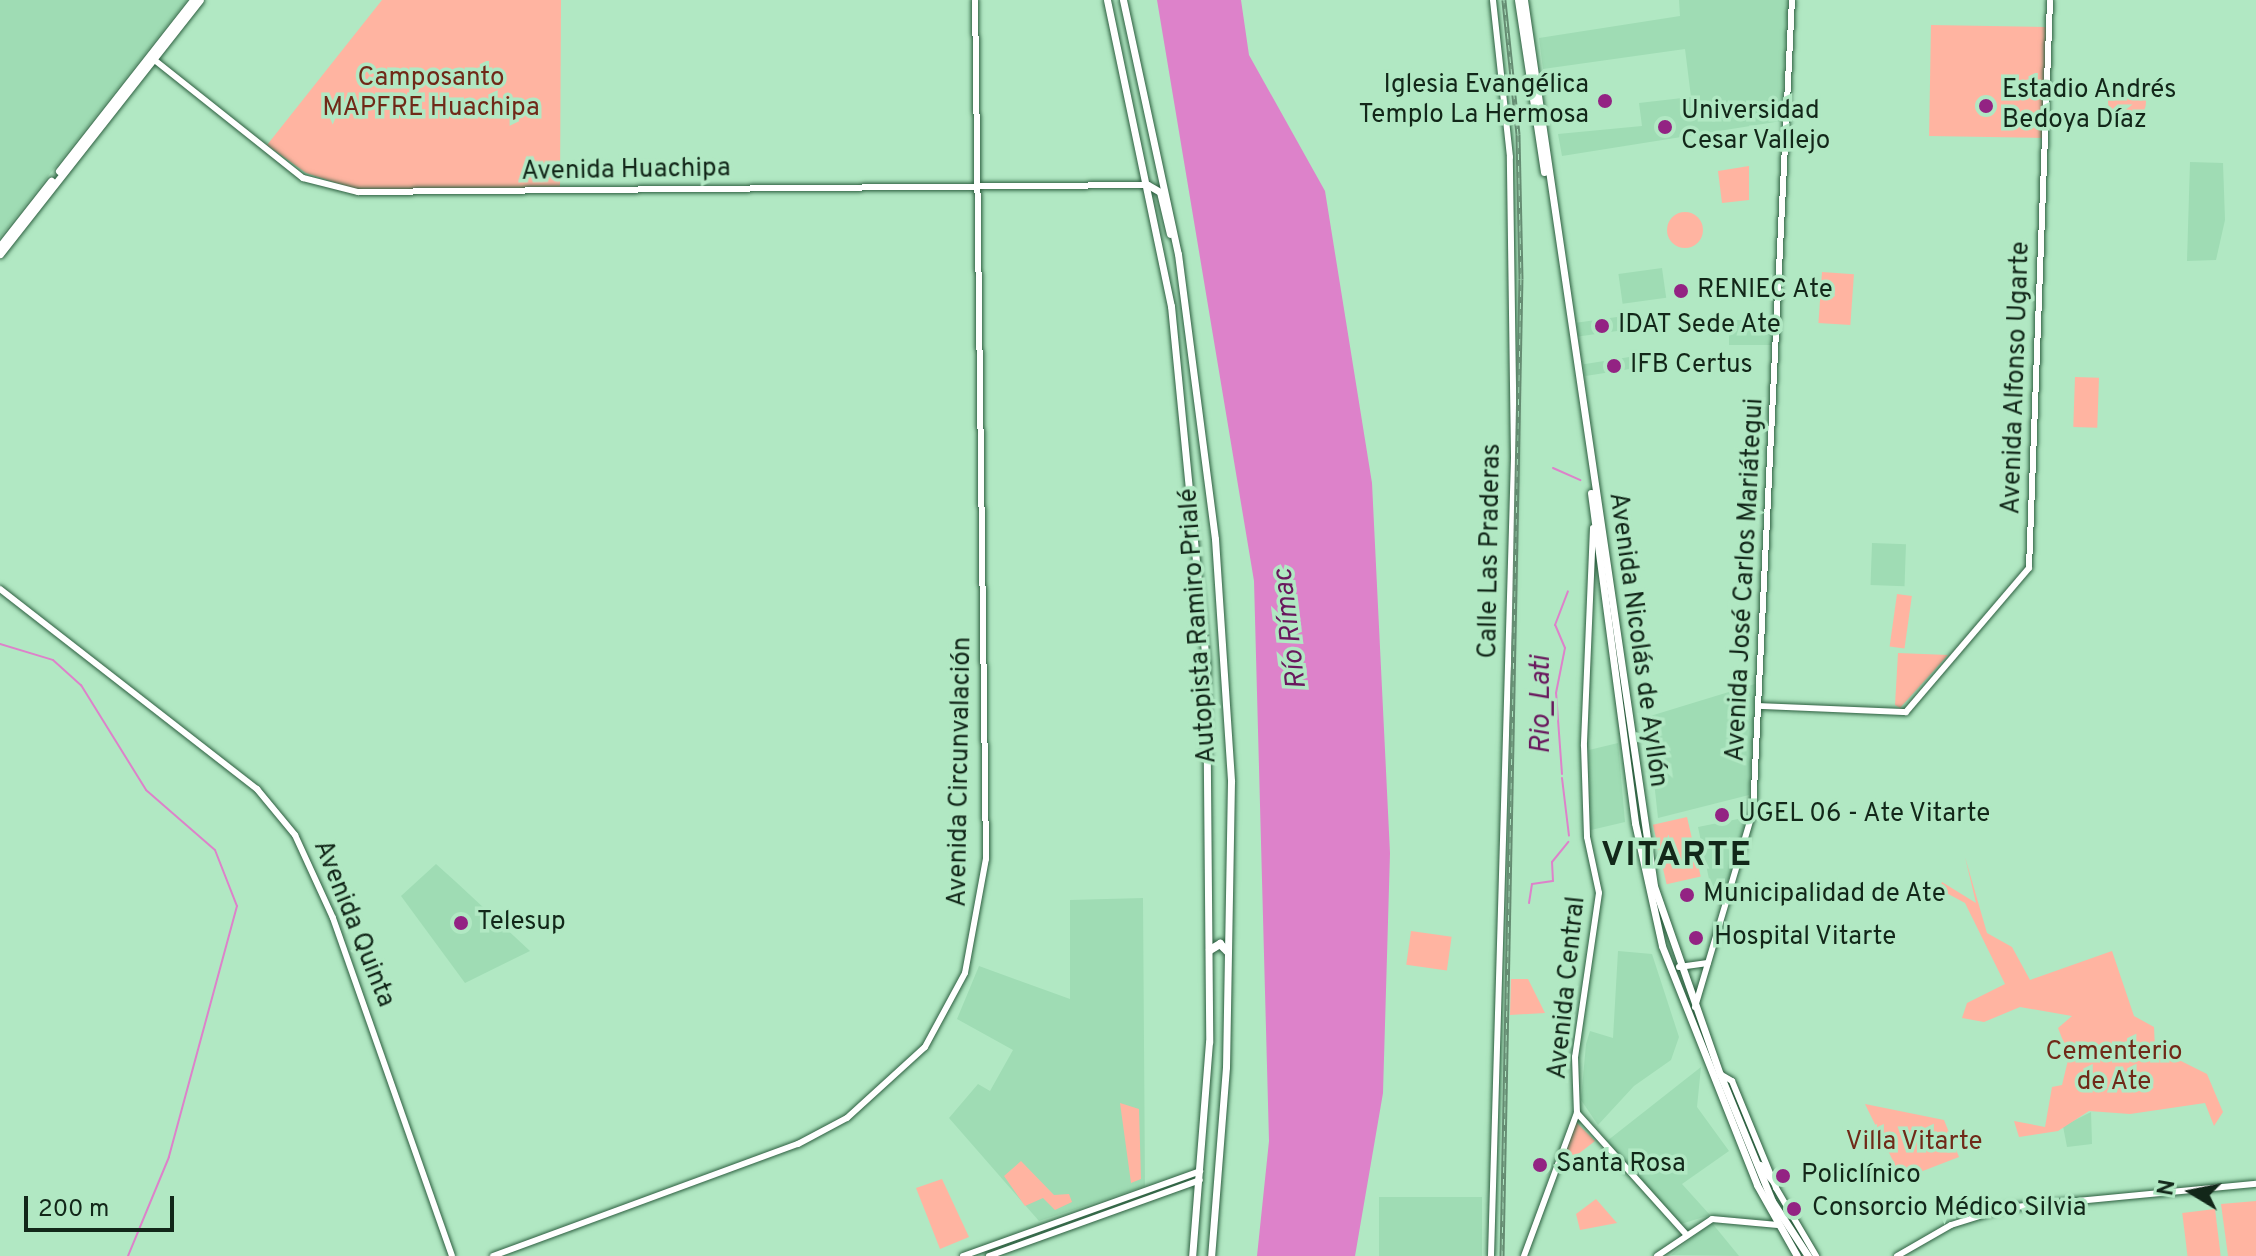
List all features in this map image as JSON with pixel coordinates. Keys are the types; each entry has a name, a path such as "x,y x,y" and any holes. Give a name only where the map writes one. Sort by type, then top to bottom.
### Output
{"highway":[{"path":"1210,950 1219,944 1228,952"}],"main road":[{"path":"0,254 152,58 193,0"},
{"path":"0,246 200,0"},
{"name":"Autopista Ramiro Prialé","path":"1107,0 1171,306 1197,541 1212,758 1210,950 1200,1175 1192,1256"},
{"name":"Autopista Ramiro Prialé","path":"1123,0 1178,254 1215,539 1231,781 1228,952 1211,1256"},
{"name":"Avenida Nicolás de Ayllón","path":"1521,0 1635,823 1662,946 1778,1225 1797,1256"},
{"name":"Avenida Nicolás de Ayllón","path":"1521,0 1643,824 1679,967 1695,1009 1755,1158 1808,1256"},
{"path":"1148,185 1160,192 1178,254"},
{"path":"1755,1158 1774,1182"}],"street":[{"name":"Avenida Circunvalación","path":"493,1256 798,1144 847,1118 925,1047 950,1008 977,935 986,859 975,0"},
{"name":"Calle Las Praderas","path":"1491,1256 1514,441 1510,157 1493,0"},
{"name":"Avenida José Carlos Mariátegui","path":"1695,1009 1748,838 1760,706 1792,0"},
{"name":"Avenida Alfonso Ugarte","path":"1760,706 1906,712 2031,560 2050,0"},
{"name":"Avenida Huachipa","path":"152,58 303,178 358,192 978,189 1148,185"},
{"name":"Avenida Central","path":"1594,515 1584,733 1587,837 1599,893 1575,1057 1577,1113 1686,1234"},
{"name":"Avenida Quinta","path":"0,589 257,789 295,835 331,913 452,1256"},
{"path":"1679,967 1708,963"},
{"path":"1720,1074 1732,1081 1774,1182 1816,1256"},
{"path":"1524,1256 1577,1113"},
{"path":"963,1256 1200,1175"},
{"path":"989,1256 1200,1175"},
{"path":"1897,1256 1951,1225 2005,1208 2256,1184"},
{"path":"1657,1256 1714,1218 1778,1225"}],"shaded area":[{"path":"0,0 187,0 0,237"},
{"path":"1679,0 1788,0 1781,121 1562,156 1558,134 1642,126 1639,103 1691,97 1685,49 1543,69 1539,38 1680,16"},
{"path":"2190,162 2223,163 2225,220 2216,260 2187,261"},
{"path":"1662,268 1666,298 1623,304 1618,274"},
{"name":"IDAT Sede Ate","path":"1624,316 1626,330 1578,337 1576,323"},
{"path":"1729,320 1772,320 1772,345 1729,345"},
{"name":"IFB Certus","path":"1642,355 1644,367 1586,376 1584,364"},
{"path":"1872,543 1906,544 1905,586 1871,585"},
{"path":"1755,684 1749,795 1658,818 1647,717"},
{"path":"1618,743 1625,822 1591,830 1589,750"},
{"path":"1748,817 1723,897 1713,898 1698,827"},
{"name":"Telesup","path":"436,864 530,951 465,983 401,896"},
{"path":"1143,898 1145,1186 1039,1221 949,1118 978,1084 990,1091 1013,1050 957,1019 979,966 1070,999 1070,900"},
{"path":"1618,951 1652,954 1679,1037 1671,1060 1634,1086 1598,1125 1581,1100 1586,1044 1590,1031 1613,1038"},
{"path":"1701,1067 1697,1107 1729,1151 1682,1184 1710,1215 1681,1224 1607,1141"},
{"path":"2091,1112 2092,1144 2067,1147 2063,1126"},
{"path":"1379,1197 1482,1197 1482,1256 1379,1256"},
{"path":"1712,1223 1739,1256 1671,1255 1692,1238"}],"green space":[{"name":"Camposanto MAPFRE Huachipa","path":"382,0 561,0 560,189 361,191 306,173 267,145"},
{"name":"Estadio Andrés Bedoya Díaz","path":"1931,25 2046,27 2044,138 1929,136"},
{"path":"2127,83 2140,89 2146,102 2140,115 2127,121 2114,115 2108,102 2114,89"},
{"path":"1749,166 1749,200 1722,203 1718,171"},
{"path":"1685,212 1698,217 1703,230 1698,243 1685,248 1672,243 1667,230 1672,217"},
{"path":"1822,272 1854,274 1850,325 1818,323"},
{"path":"2075,377 2099,378 2097,428 2073,427"},
{"path":"1897,594 1912,596 1904,649 1890,646"},
{"path":"1898,653 1948,655 1900,708 1895,705"},
{"path":"1687,817 1701,876 1667,884 1653,825"},
{"name":"Cementerio de Ate","path":"1965,857 1987,933 2012,947 2030,980 2112,951 2134,1016 2154,1027 2155,1048 2207,1074 2223,1112 2214,1126 2205,1103 2130,1114 2089,1111 2058,1131 2019,1137 2014,1121 2045,1127 2052,1087 2062,1085 2069,1056 2058,1028 2072,1016 2020,1007 1984,1022 1962,1018 1967,1003 2005,984 1965,903 1939,889 1942,882 1976,903"},
{"path":"1411,931 1452,937 1447,970 1406,965"},
{"path":"1511,979 1528,979 1545,1013 1510,1015"},
{"path":"1120,1103 1139,1109 1141,1179 1131,1183"},
{"name":"Villa Vitarte","path":"1865,1104 1944,1120 1959,1157 1902,1179"},
{"path":"1576,1122 1595,1141 1559,1169"},
{"path":"1021,1161 1054,1195 1069,1194 1072,1202 1055,1210 1043,1198 1025,1206 1004,1176"},
{"path":"942,1179 969,1237 940,1249 916,1188"},
{"path":"1596,1199 1617,1223 1580,1230 1576,1214"},
{"path":"2256,1201 2256,1256 2228,1256 2221,1204"},
{"path":"2215,1209 2221,1256 2188,1256 2182,1213"}],"water":[{"name":"Río Rímac","path":"1157,0 1241,0 1249,55 1325,191 1372,483 1390,853 1383,1093 1355,1256 1257,1256 1269,1141 1254,581"}],"waterway":[{"name":"Rio_Lati","path":"1553,468 1580,480"},
{"name":"Rio_Lati","path":"1562,774 1556,693 1565,648 1555,625 1568,591"},
{"path":"0,644 53,660 81,685 146,790 215,850 237,906 169,1157 128,1256"},
{"name":"Rio_Lati","path":"1562,778 1569,836"},
{"name":"Rio_Lati","path":"1529,903 1532,884 1553,881 1552,862 1568,842"}],"railway":[{"path":"1502,1256 1521,279 1518,134 1504,0"}],"place":[{"name":"Iglesia Evangélica Templo La Hermosa","path":"1605,101"},
{"name":"Estadio Andrés Bedoya Díaz","path":"1986,106"},
{"name":"Universidad Cesar Vallejo","path":"1665,127"},
{"name":"RENIEC Ate","path":"1681,291"},
{"name":"IDAT Sede Ate","path":"1602,326"},
{"name":"IFB Certus","path":"1614,366"},
{"name":"UGEL 06 - Ate Vitarte","path":"1722,815"},
{"name":"Municipalidad de Ate","path":"1687,895"},
{"name":"Telesup","path":"461,923"},
{"name":"Hospital Vitarte","path":"1696,938"},
{"name":"Santa Rosa","path":"1540,1165"},
{"name":"Policlínico","path":"1783,1176"},
{"name":"Consorcio Médico Silvia","path":"1794,1209"}],"district":[{"name":"VITARTE","path":"1677,857"}]}
